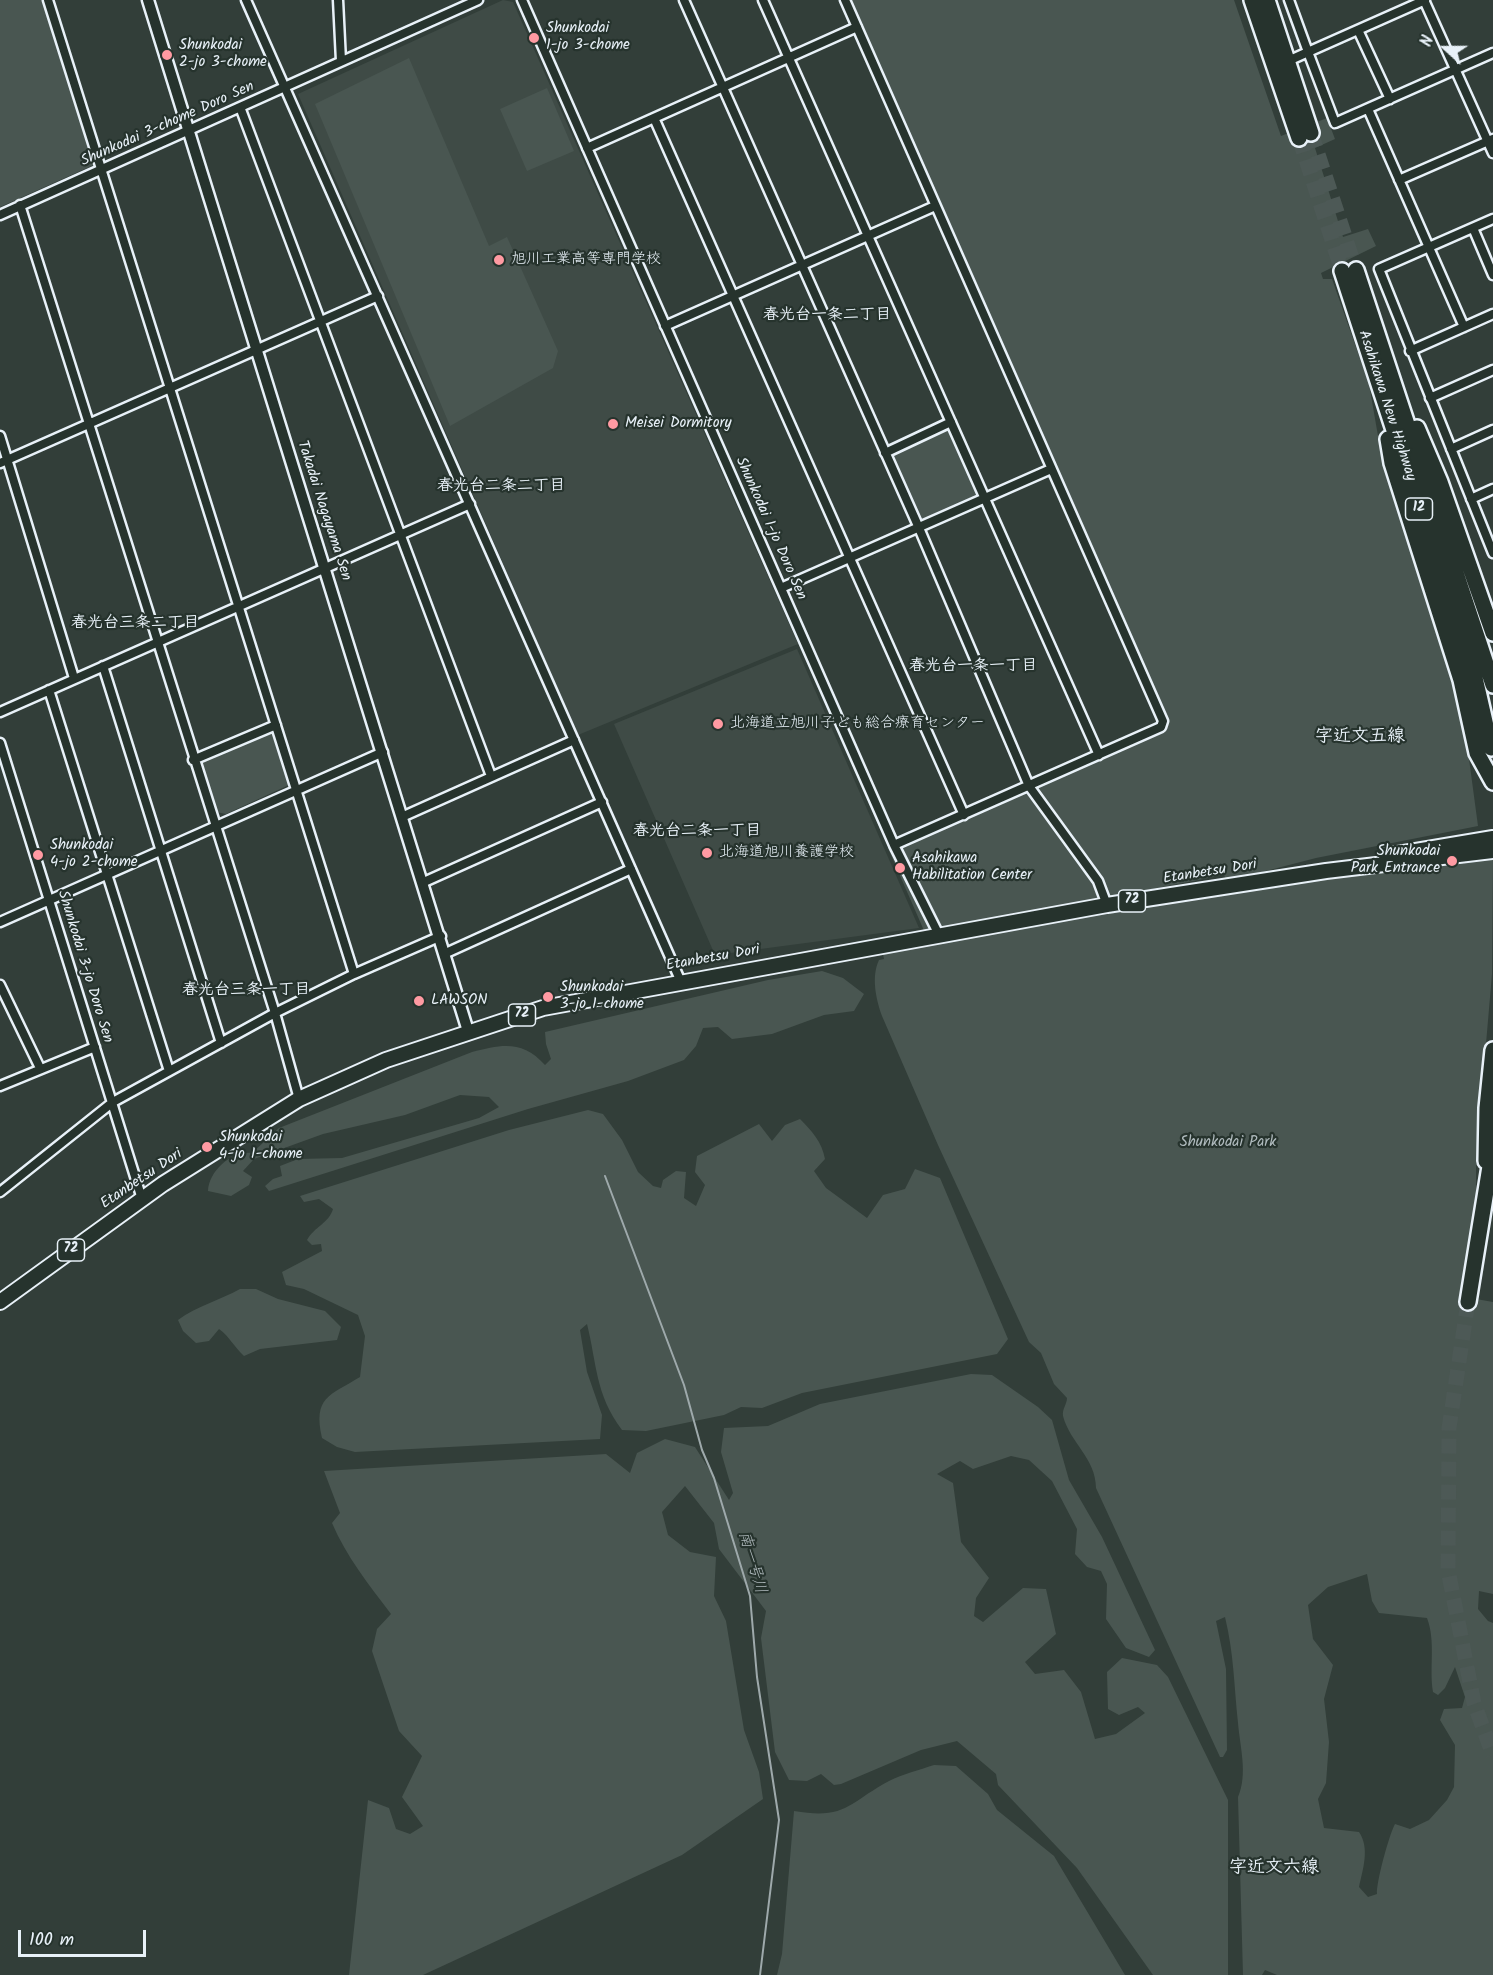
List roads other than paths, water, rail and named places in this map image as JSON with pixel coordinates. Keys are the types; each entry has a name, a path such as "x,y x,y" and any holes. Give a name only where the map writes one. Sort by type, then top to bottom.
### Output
{"highway":[{"path":"1252,0 1305,136 1288,61 1267,0"},
{"name":"Asahikawa New Highway","path":"1491,748 1475,678 1379,384 1349,270 1389,369 1493,686"},
{"name":"12","path":"1389,369 1440,482 1493,633"},
{"name":"12","path":"1379,384 1392,463 1461,680 1477,753 1493,782"},
{"path":"1487,1182 1485,1139 1493,1050"},
{"path":"1468,1302 1493,1148"}],"main road":[{"name":"Etanbetsu Dori","path":"1326,871 1401,852 1493,838"},
{"name":"Etanbetsu Dori","path":"0,1302 142,1198 299,1099 386,1059 543,1008 1107,905 1326,871 1493,851"}],"street":[{"path":"48,0 354,974"},
{"name":"Takadai Nagayama Sen","path":"148,0 255,349 404,816 468,1031"},
{"path":"338,0 341,61"},
{"name":"Shunkodai 3-chome Doro Sen","path":"0,214 478,0"},
{"name":"Shunkodai 1-jo Doro Sen","path":"522,0 894,845 939,935"},
{"path":"684,0 919,528 1029,786 1098,881 1107,905"},
{"path":"763,0 1099,755"},
{"path":"845,0 1163,721 1161,728 894,845"},
{"path":"1289,0 1335,123 1493,53"},
{"path":"1288,61 1425,0 1455,70 1490,141 1493,153"},
{"path":"249,1 681,982"},
{"path":"587,148 857,27"},
{"path":"1358,30 1390,99"},
{"path":"240,107 491,776"},
{"path":"1368,109 1464,327"},
{"path":"654,118 964,815"},
{"path":"1399,180 1490,141"},
{"path":"20,206 193,760 275,1013 299,1099"},
{"path":"665,326 935,206"},
{"path":"1493,219 1379,269 1410,351 1493,552"},
{"path":"1473,228 1493,275"},
{"path":"4,462 378,296"},
{"path":"1410,351 1493,314"},
{"path":"1430,398 1493,370"},
{"path":"885,453 951,422"},
{"path":"1451,449 1493,430"},
{"path":"0,436 4,462 74,678"},
{"path":"781,588 1052,469"},
{"path":"1471,499 1493,489"},
{"path":"0,712 470,504"},
{"path":"103,666 221,1043"},
{"path":"49,690 168,1071"},
{"path":"193,760 276,725"},
{"path":"404,816 574,740"},
{"name":"Shunkodai 3-jo Doro Sen","path":"0,743 142,1198"},
{"path":"0,922 383,752"},
{"path":"424,882 602,802"},
{"path":"446,953 631,869"},
{"path":"0,1192 113,1102 275,1013 354,974 441,936"},
{"path":"0,985 40,1068"},
{"path":"0,1086 95,1047"}],"waterway":[{"name":"南一号川","path":"605,1176 684,1385 702,1450 714,1478 750,1596 757,1677 779,1820 760,1975"}],"tunnel":[{"path":"1311,133 1356,270"},
{"path":"1299,138 1342,271"},
{"path":"1491,748 1493,766"},
{"path":"1468,1302 1449,1428 1448,1570 1474,1703 1493,1755"}],"place":[{"name":"Shunkodai 1-jo 3-chome","path":"534,38"},
{"name":"Shunkodai 2-jo 3-chome","path":"167,55"},
{"name":"旭川工業高等専門学校","path":"499,260"},
{"name":"Meisei Dormitory","path":"613,424"},
{"name":"北海道立旭川子ども総合療育センター","path":"718,724"},
{"name":"北海道旭川養護学校","path":"707,853"},
{"name":"Shunkodai 4-jo 2-chome","path":"38,855"},
{"name":"Shunkodai Park Entrance","path":"1452,861"},
{"name":"Asahikawa Habilitation Center","path":"900,868"},
{"name":"Shunkodai 3-jo 1-chome","path":"548,997"},
{"name":"LAWSON","path":"419,1001"},
{"name":"Shunkodai 4-jo 1-chome","path":"207,1147"}],"district":[{"name":"春光台一条二丁目","path":"827,316"},
{"name":"春光台二条二丁目","path":"501,487"},
{"name":"春光台三条二丁目","path":"135,624"},
{"name":"春光台一条一丁目","path":"973,667"},
{"name":"字近文五線","path":"1360,738"},
{"name":"春光台二条一丁目","path":"697,832"},
{"name":"春光台三条一丁目","path":"246,991"},
{"name":"字近文六線","path":"1274,1869"}],"park label":[{"name":"Shunkodai Park","path":"1228,1143"}]}
